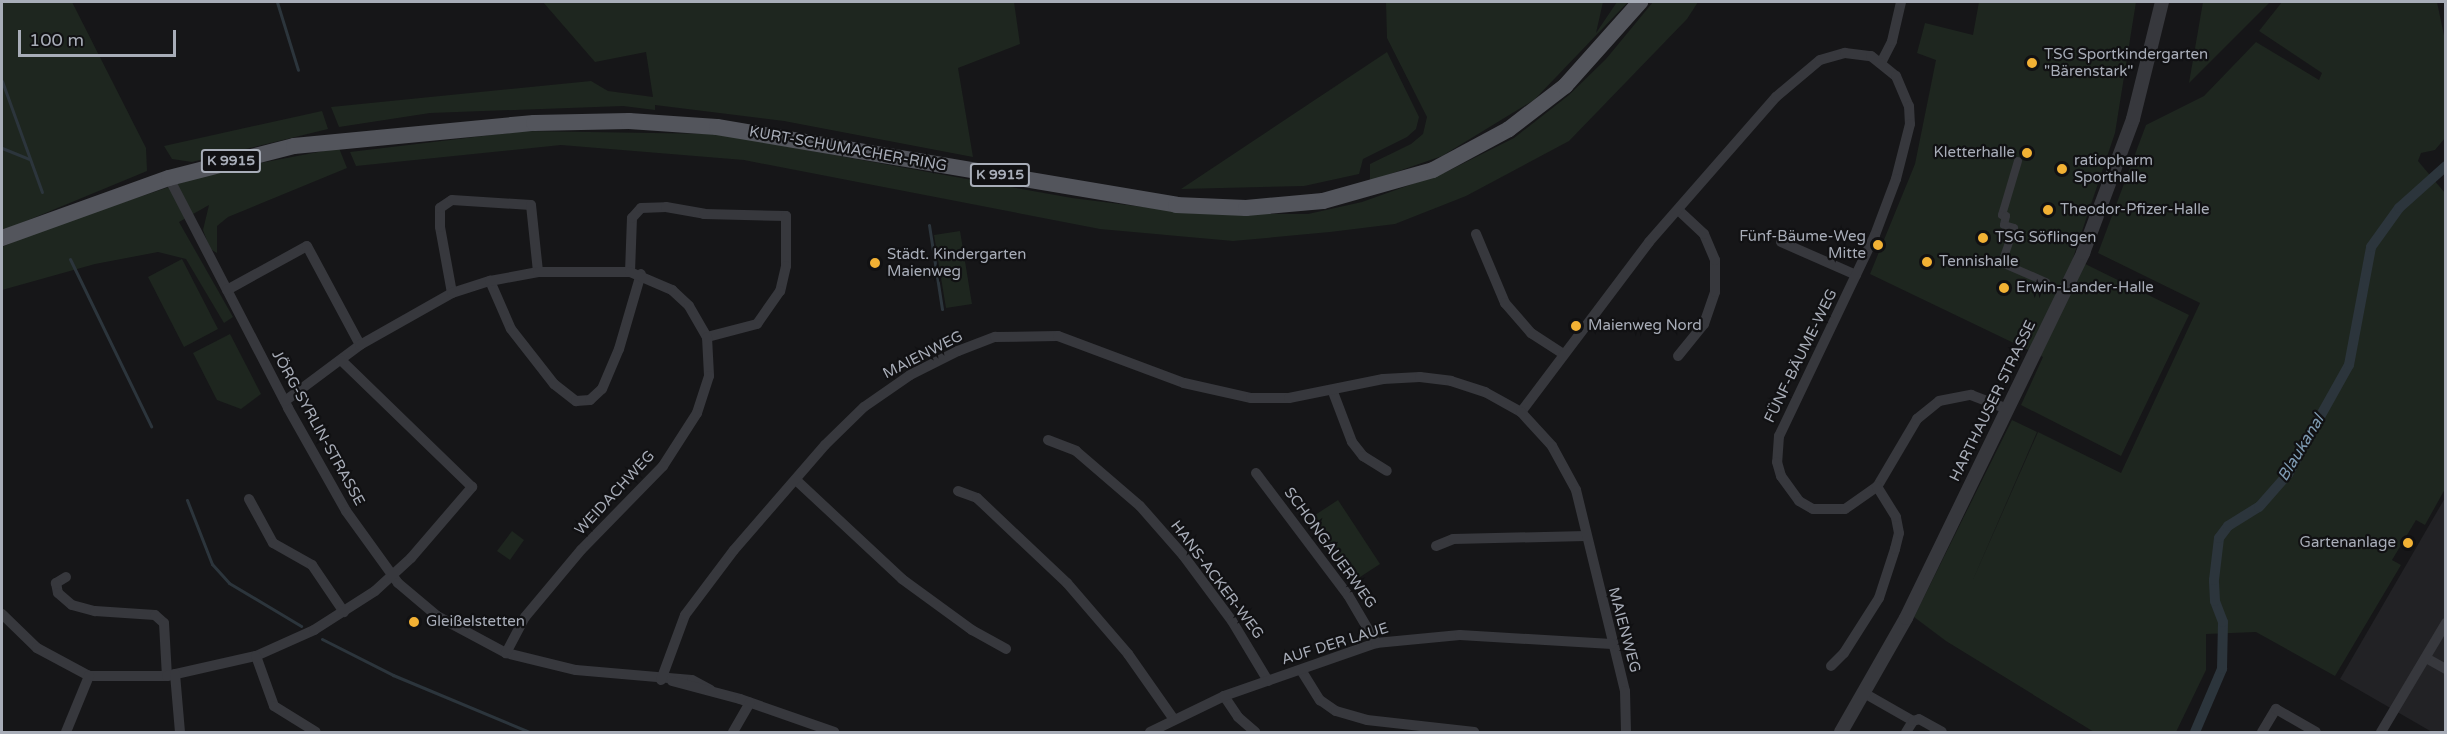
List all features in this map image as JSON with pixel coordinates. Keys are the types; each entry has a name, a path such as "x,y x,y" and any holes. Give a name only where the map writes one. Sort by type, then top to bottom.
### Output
{"main road":[{"name":"KURT-SCHUMACHER-RING","path":"2,238 170,178 294,146 473,126 629,121 717,127 1176,206 1281,206 1343,197 1404,181 1481,146 1565,86 1640,2"}],"street":[{"path":"1521,412 1562,353 1649,242 1776,97 1805,69 1820,60 1845,53 1882,61 1892,41 1901,2"},
{"name":"HARTHAUSER STRASSE","path":"1841,732 1906,618 2104,202 2138,100 2162,2"},
{"name":"FÜNF-BÄUME-WEG","path":"1882,61 1904,88 1910,124 1896,179 1856,275 1779,436 1777,462 1790,491 1813,509 1845,509 1877,487 1917,419 1939,401 1971,395 2007,409"},
{"path":"2018,160 2002,214 2006,216 2004,225 2014,228 2002,263 2046,282"},
{"name":"JÖRG-SYRLIN-STRASSE","path":"170,178 285,401 346,511 392,576 437,616 506,653 576,670 666,680 689,688 711,690 834,732"},
{"path":"452,293 440,226 441,208 452,200 531,205 538,272"},
{"path":"490,281 511,329 554,384 576,401 590,400 602,389 620,349 636,273 632,218 641,208 786,216 786,266 780,291 757,324 707,337"},
{"path":"1678,210 1704,234 1715,260 1715,292 1704,324 1678,356"},
{"path":"1476,234 1505,303 1531,333 1562,353"},
{"path":"1781,242 1856,275"},
{"path":"227,290 307,246 360,345"},
{"name":"WEIDACHWEG","path":"285,401 360,345 452,293 490,281 538,272 636,273 672,290 689,306 707,337 708,376 698,413 663,466 581,550 525,617 506,653"},
{"name":"MAIENWEG","path":"666,680 685,615 734,550 825,445 886,390 958,351 995,337 1059,336 1196,387 1251,398 1333,392 1383,379 1420,377 1451,381 1485,392 1521,412 1566,467 1576,490 1624,691 1626,732"},
{"path":"2,614 37,648 88,676 171,675 256,656 314,630 344,612 392,576 472,487 341,360"},
{"path":"1333,392 1352,442 1363,456 1387,471"},
{"name":"HANS-ACKER-WEG","path":"1048,440 1076,450 1140,506 1218,602 1268,681"},
{"name":"SCHONGAUERWEG","path":"1256,473 1348,595 1376,644"},
{"path":"796,480 902,579 972,630 1006,649"},
{"path":"1831,666 1844,653 1879,598 1897,542 1896,517 1877,487"},
{"path":"958,491 977,498 1067,583 1128,654 1173,718"},
{"path":"249,499 273,543 312,565 344,612"},
{"path":"1436,546 1453,539 1586,536"},
{"path":"66,578 56,584 58,593 72,605 95,611 155,615 164,623 180,732"},
{"path":"2381,732 2445,623"},
{"name":"AUF DER LAUE","path":"1150,732 1173,718 1224,696 1376,644 1460,635 1589,646 1612,644"},
{"path":"256,656 274,706 296,728 316,732"},
{"path":"2426,658 2445,669"},
{"path":"1301,670 1320,700 1336,711 1367,720 1474,732"},
{"path":"66,732 88,676"},
{"path":"1864,693 1913,721"},
{"path":"1224,696 1238,717 1255,732"},
{"path":"733,732 750,703"},
{"path":"2262,732 2276,709 2316,732"},
{"path":"1906,732 1913,721 1919,719 1942,732"}],"shaded area":[{"path":"2,2 72,2 146,148 147,171 2,231"},
{"path":"543,2 1014,2 1020,44 958,68 973,157 784,121 655,105 655,110 623,106 430,113 339,127 331,107 591,81 608,91 653,97 646,52 595,62"},
{"path":"1386,2 1603,2 1596,33 1617,2 1628,2 1534,100 1442,156 1370,181 1370,164 1411,144 1423,134 1427,117 1387,38"},
{"path":"1653,2 1698,2 1687,19 1569,141 1466,196 1395,224 1330,232 1233,241 1100,229 744,160 561,145 356,166 350,152 525,131 717,134 1072,198 1199,214 1308,214 1362,202 1446,172 1514,138 1569,95 1606,59"},
{"name":"TSG Söflingen","path":"1979,2 2136,2 2115,133 2073,258 2189,315 2121,456 2021,405 2043,357 1870,274 1915,164 1936,60 1917,53 1925,23 1973,35"},
{"path":"2203,2 2270,2 2189,83"},
{"path":"2282,2 2437,2 2445,40 2445,138 2435,150 2421,153 2418,161 2445,193 2445,489 2425,525 2416,520 2392,560 2401,565 2335,676 2256,632 2206,634 2206,670 2176,732 2094,732 1946,641 1914,617 2012,420 2037,432 1972,582 2038,432 2121,473 2200,303 2098,253 2146,125 2204,96 2256,42 2319,80 2322,73 2259,31"},
{"path":"1387,52 1419,117 1416,129 1407,137 1363,159 1359,174 1304,186 1181,189"},
{"path":"322,111 328,129 192,162 172,159 164,146"},
{"path":"339,148 347,168 228,217 217,226 217,253 210,249 203,230 209,205 179,222 233,317 224,323 186,259 158,252 95,264 2,290 2,247 43,229 214,172"},
{"path":"960,231 972,304 946,308 934,235"},
{"path":"182,259 218,329 184,347 148,277"},
{"path":"230,334 261,394 241,409 217,400 193,353"},
{"path":"2445,498 2445,732 2432,732 2340,679"},
{"path":"1338,500 1380,564 1354,581 1312,517"},
{"path":"512,531 524,540 510,560 497,551"}],"waterway":[{"path":"277,2 298,70"},
{"path":"2,81 42,192"},
{"path":"2,148 29,159"},
{"name":"Blaukanal","path":"2195,732 2222,669 2223,622 2215,601 2214,580 2219,538 2228,526 2259,507 2288,474 2349,365 2371,247 2399,208 2446,166"},
{"path":"929,225 942,309"},
{"path":"70,259 151,426"},
{"path":"187,500 212,564 229,583 301,626"},
{"path":"322,639 393,675 529,732"}],"place":[{"name":"TSG Sportkindergarten \"Bärenstark\"","path":"2032,63"},
{"name":"Kletterhalle","path":"2027,153"},
{"name":"ratiopharm Sporthalle","path":"2062,169"},
{"name":"Theodor-Pfizer-Halle","path":"2048,210"},
{"name":"TSG Söflingen","path":"1983,238"},
{"name":"Fünf-Bäume-Weg Mitte","path":"1878,245"},
{"name":"Tennishalle","path":"1927,262"},
{"name":"Städt. Kindergarten Maienweg","path":"875,263"},
{"name":"Erwin-Lander-Halle","path":"2004,288"},
{"name":"Maienweg Nord","path":"1576,326"},
{"name":"Gartenanlage","path":"2408,543"},
{"name":"Gleißelstetten","path":"414,622"}]}
